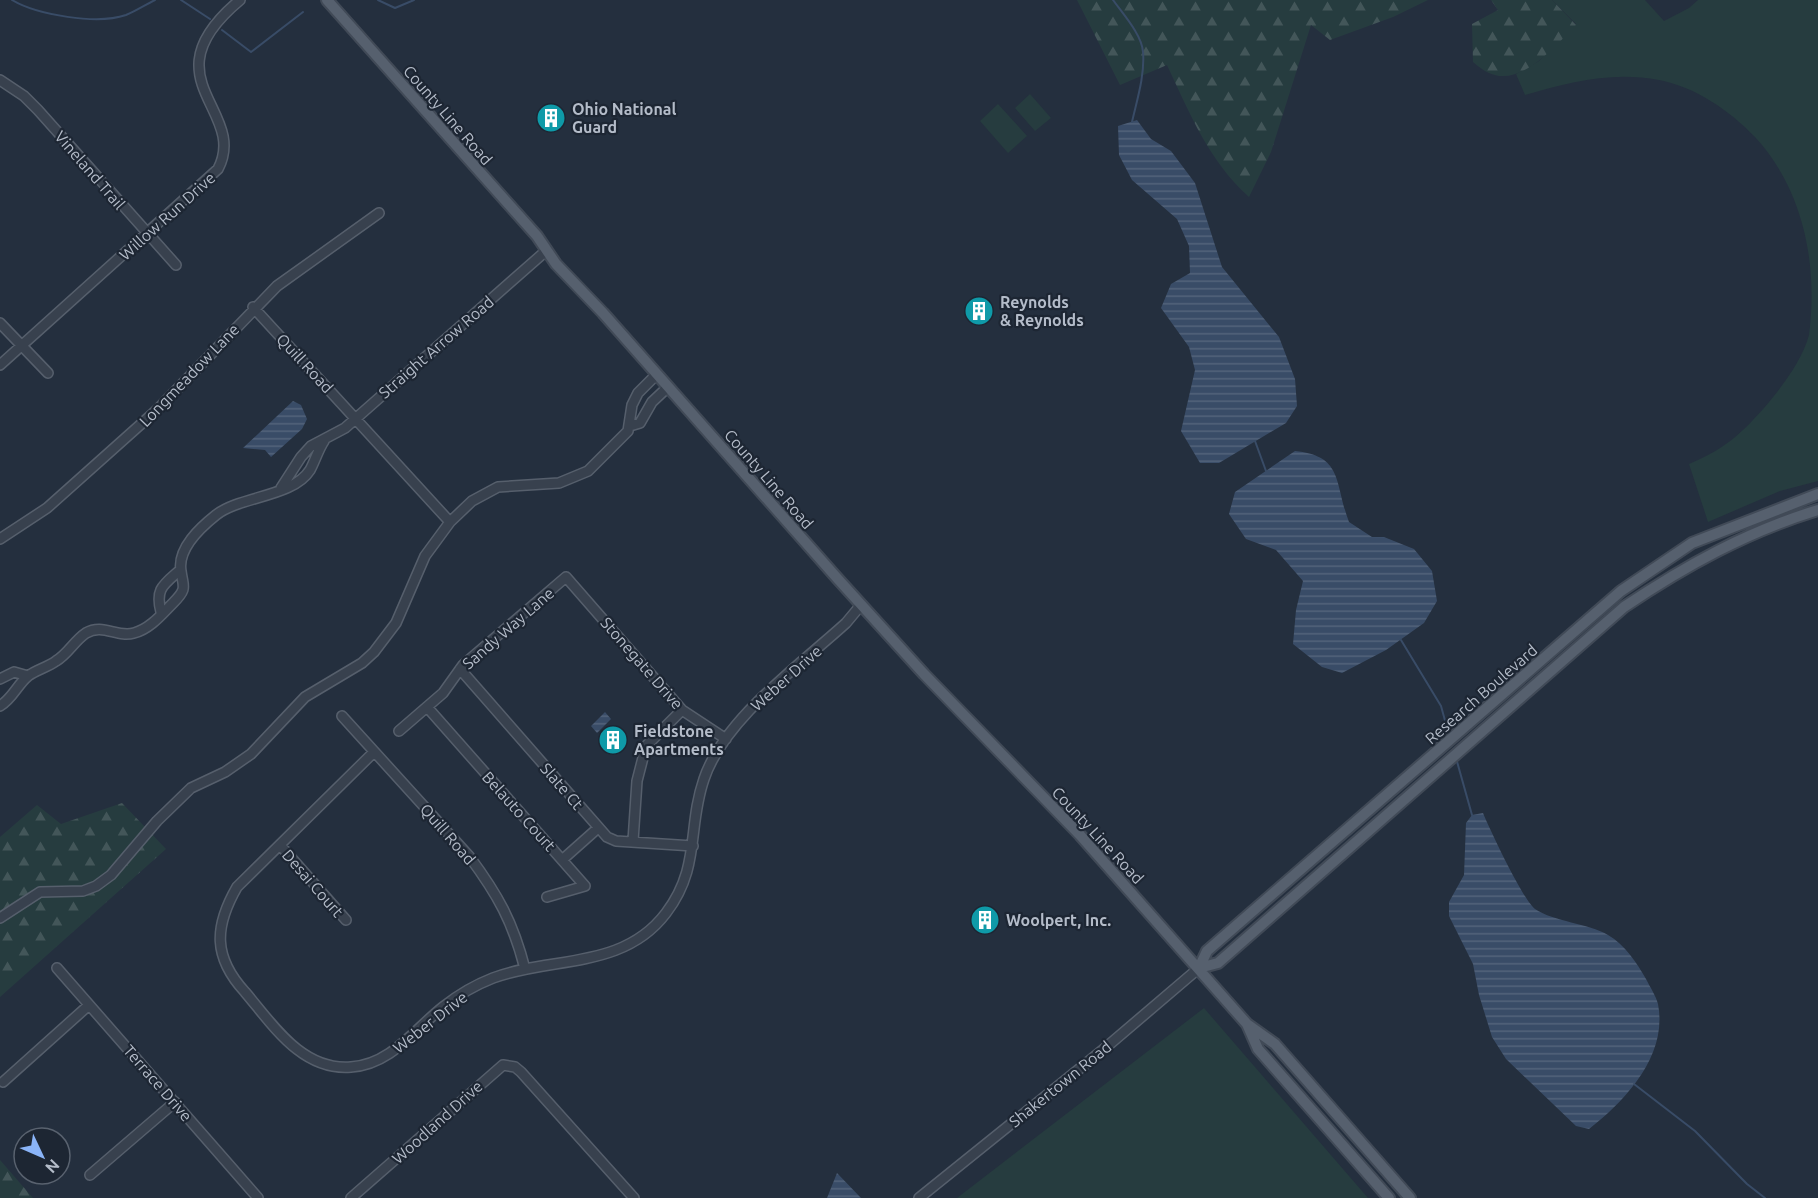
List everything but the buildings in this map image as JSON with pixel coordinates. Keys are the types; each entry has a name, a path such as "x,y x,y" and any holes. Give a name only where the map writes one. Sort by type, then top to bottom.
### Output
{"main road":[{"name":"County Line Road","path":"327,0 489,184 498,191 563,272 657,374 861,604 1080,835 1198,968"},
{"name":"Research Boulevard","path":"1198,968 1207,951 1621,591 1658,563 1692,543 1818,494"},
{"name":"Research Boulevard","path":"1198,968 1218,963 1624,608 1681,569 1739,539 1818,510"},
{"path":"1198,968 1246,1024 1275,1044 1410,1198"},
{"path":"1246,1024 1258,1049 1387,1196 1396,1183"}],"street":[{"name":"Willow Run Drive","path":"0,366 211,179 221,164 224,138 204,94 200,57 205,39 214,25 240,0"},
{"name":"Vineland Trail","path":"0,80 38,110 176,265"},
{"name":"Longmeadow Lane","path":"0,539 47,508 146,420 185,382 254,307 292,274 379,213"},
{"name":"Straight Arrow Road","path":"161,612 158,598 161,588 180,570 189,541 218,513 281,488 311,446 345,428 547,250"},
{"name":"Quill Road","path":"254,307 450,522"},
{"path":"0,323 48,373"},
{"path":"630,426 629,417 635,399 657,374"},
{"path":"0,918 40,892 70,893 96,886 111,875 157,821 191,788 225,772 251,754 305,697 362,663 374,652 396,623 424,556 450,522 472,501 498,487 559,483 577,477 614,446 630,426 640,423 652,402 668,387"},
{"name":"Straight Arrow Road","path":"0,706 15,694 28,676 57,661 88,631 99,628 132,634 153,624 161,612 183,592 185,579 180,570"},
{"name":"Sandy Way Lane","path":"399,731 443,693 460,669 566,577"},
{"name":"Stonegate Drive","path":"566,577 682,710 726,739"},
{"name":"Weber Drive","path":"374,752 237,887 226,906 220,925 220,945 225,967 234,981 292,1046 313,1059 333,1066 351,1068 375,1063 464,992 493,978 525,969 610,954 633,943 665,915 680,891 690,868 698,799 705,777 726,739 748,712 846,623 861,604"},
{"name":"Slate Ct","path":"460,669 598,828 616,841 693,846"},
{"name":"Straight Arrow Road","path":"0,678 14,672 28,676"},
{"name":"Belauto Court","path":"427,707 585,886 547,897"},
{"path":"633,841 637,782 646,746 682,710"},
{"name":"Quill Road","path":"342,716 469,856 488,881 516,931 525,969"},
{"path":"562,860 598,828"},
{"name":"Desai Court","path":"280,845 346,920"},
{"name":"Terrace Drive","path":"57,968 258,1198"},
{"name":"Shakertown Road","path":"918,1198 1104,1049 1198,968"},
{"path":"3,1082 89,1005"},
{"name":"Woodland Drive","path":"351,1198 504,1065 514,1067 526,1077 634,1198"},
{"path":"90,1175 175,1102"}],"green space":[{"path":"1077,0 1428,0 1393,17 1330,40 1311,25 1271,152 1249,197 1223,168 1202,136 1167,65 1120,85"},
{"path":"1491,0 1552,0 1576,25 1549,52 1526,69 1501,76 1489,73 1473,62 1472,24 1498,10"},
{"path":"1552,0 1645,0 1664,21 1689,8 1698,0 1818,0 1818,481 1780,491 1708,522 1689,464 1712,453 1746,427 1784,383 1806,345 1811,309 1809,256 1796,204 1785,180 1772,158 1735,118 1712,101 1673,83 1642,78 1608,77 1575,82 1525,95 1516,74 1539,61 1576,24"},
{"path":"1030,94 1051,118 1035,131 1015,108"},
{"path":"998,104 1027,136 1008,153 980,121"},
{"path":"122,803 166,849 0,997 0,837 37,805 61,824"},
{"path":"1204,1008 1368,1198 957,1198"},
{"path":"0,1160 12,1174 12,1186 23,1186 33,1198 0,1198"}],"water":[{"path":"1137,120 1151,139 1171,151 1195,183 1222,267 1279,337 1295,379 1297,406 1286,423 1219,463 1200,463 1181,431 1195,370 1189,347 1161,308 1171,284 1190,273 1189,246 1177,219 1132,180 1119,155 1118,126"},
{"path":"293,401 301,405 307,419 302,429 271,457 265,450 243,448"},
{"path":"1295,451 1311,454 1330,465 1335,474 1349,522 1372,537 1384,537 1414,549 1432,571 1437,601 1424,623 1386,650 1342,673 1322,667 1293,644 1296,610 1303,581 1276,550 1246,539 1229,514 1235,492"},
{"path":"605,712 611,719 597,733 591,726"},
{"path":"1483,813 1515,879 1535,909 1552,917 1600,931 1614,939 1635,961 1657,1001 1659,1023 1657,1041 1641,1075 1617,1104 1589,1129 1576,1126 1506,1059 1492,1037 1479,995 1473,964 1449,916 1449,902 1464,875 1466,823 1472,815"},
{"path":"837,1173 861,1198 827,1198"}],"waterway":[{"path":"12,0 51,14 84,19 114,18 126,15 155,0"},
{"path":"181,0 210,19"},
{"path":"378,0 395,8 414,0"},
{"path":"1113,0 1127,18 1142,45 1142,78 1132,122"},
{"path":"222,30 251,52 303,12"},
{"path":"1255,441 1266,471"},
{"path":"1401,640 1441,706 1449,735"},
{"path":"1456,758 1472,815"},
{"path":"1634,1084 1695,1131 1747,1184 1765,1198"}],"place":[{"name":"Ohio National Guard","path":"551,118"},
{"name":"Reynolds & Reynolds","path":"979,311"},
{"name":"Fieldstone Apartments","path":"613,740"},
{"name":"Woolpert, Inc.","path":"985,920"}]}
